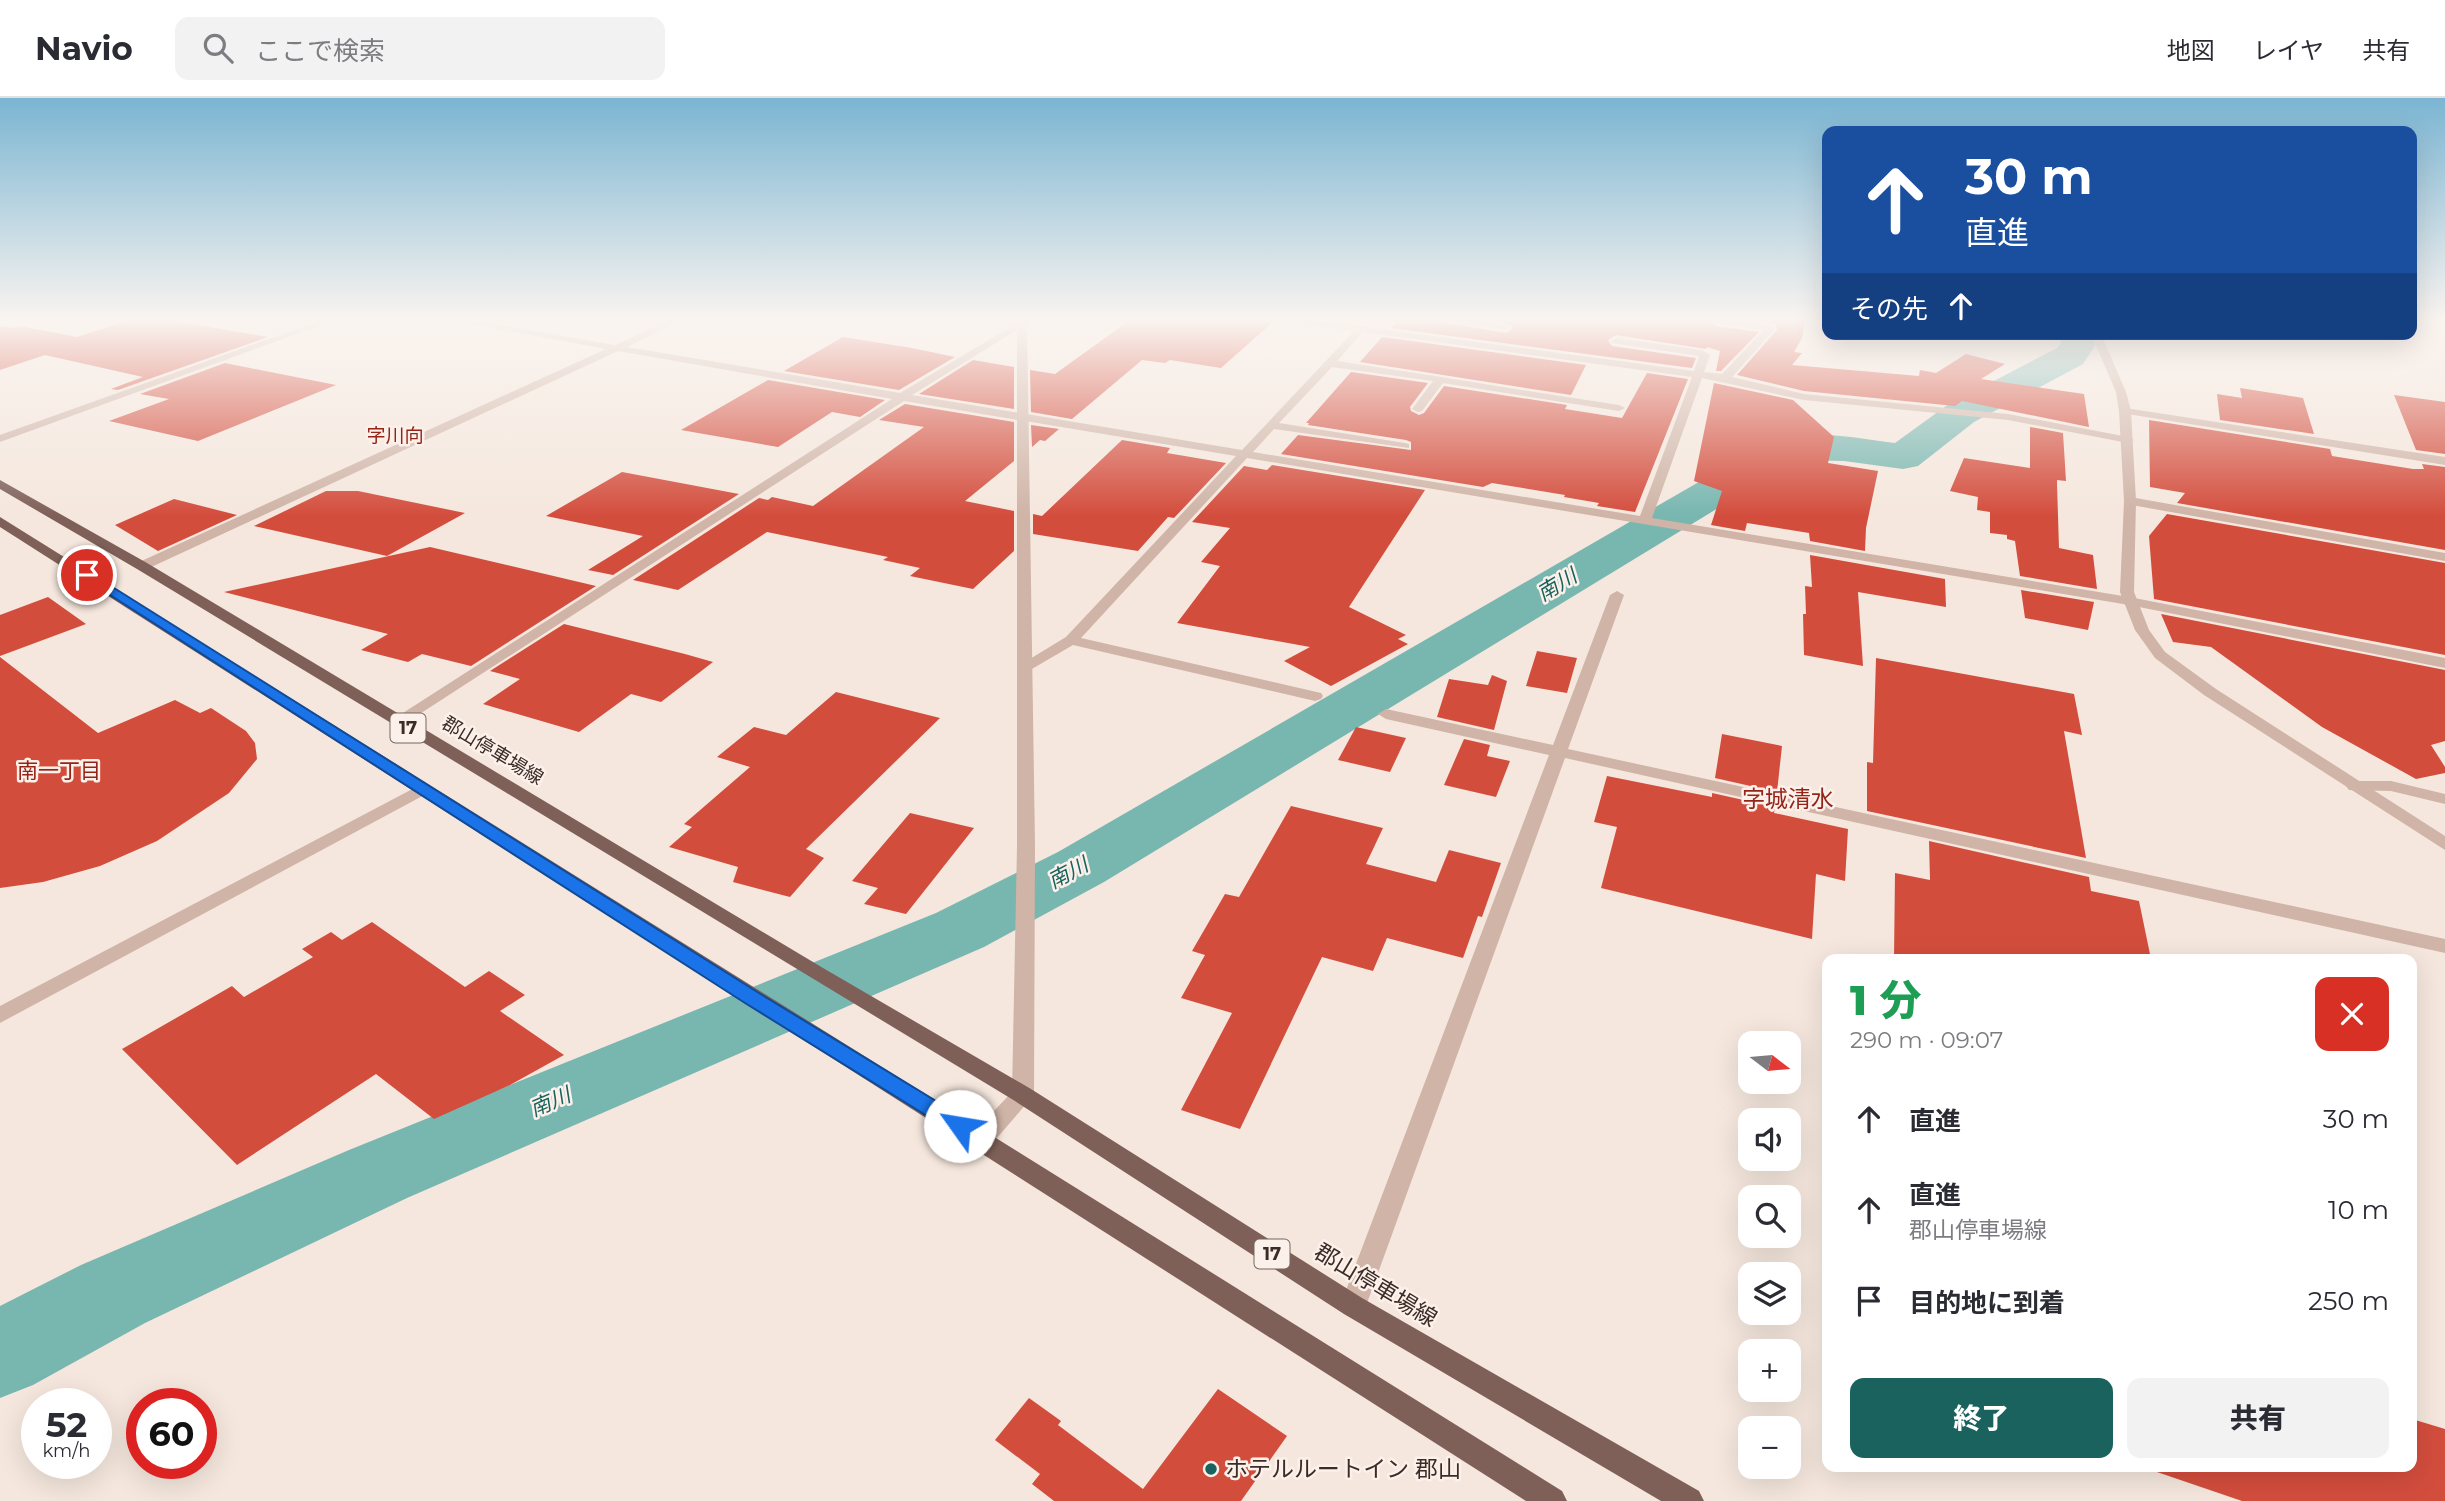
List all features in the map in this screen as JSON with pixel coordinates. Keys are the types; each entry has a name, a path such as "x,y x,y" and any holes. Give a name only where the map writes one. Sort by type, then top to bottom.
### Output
{"main road":[{"name":"郡山停車場線","path":"0,484 142,566 816,974 1023,1095 1353,1306 1689,1501"},
{"name":"17","path":"0,521 1552,1501"}],"street":[{"path":"0,439 148,385"},
{"path":"142,566 535,385"},
{"path":"837,385 2129,601 2445,663"},
{"path":"398,723 920,385"},
{"path":"982,1139 1023,1095 1025,668 1022,385"},
{"path":"1025,668 1072,640 1307,385"},
{"path":"1418,409 1435,385"},
{"path":"1480,385 1619,408"},
{"path":"1644,521 1695,385"},
{"path":"1756,385 1804,397 2008,417 2128,440"},
{"path":"2119,385 2128,440 2130,501 2127,592 2142,630 2160,655 2210,692 2445,844"},
{"path":"2125,411 2445,461"},
{"path":"1270,425 1405,446"},
{"path":"2130,501 2445,557"},
{"path":"1353,1306 1617,595"},
{"path":"1072,640 1315,696"},
{"path":"1386,714 2445,946"},
{"path":"2355,786 2391,786 2445,799"},
{"path":"0,1015 422,789"}],"building":[{"path":"120,385 131,385 118,390 111,389"},
{"path":"163,385 335,385 198,441 109,421 169,399 140,394"},
{"path":"758,385 800,385 885,400 860,417 832,412 778,447 681,430"},
{"path":"872,385 907,385 899,390"},
{"path":"933,385 1014,385 1014,409 919,394"},
{"path":"1030,385 1112,385 1072,419 1031,412"},
{"path":"1339,385 1426,385 1410,407 1411,411 1419,415 1424,413 1444,386 1567,405 1565,409 1622,418 1640,385 1685,385 1635,512 1597,506 1599,503 1564,497 1565,495 1492,483 1483,487 1281,454 1298,435 1411,450 1411,442 1406,440 1306,423"},
{"path":"1510,385 1576,385 1571,395"},
{"path":"1713,385 1725,385 1793,400 1834,437 1828,463 1878,471 1866,528 1865,551 1810,541 1809,533 1747,523 1745,531 1711,525 1722,491 1694,481"},
{"path":"1781,385 2025,385 2084,394 2089,427 1962,401 1955,406 1804,391"},
{"path":"2240,388 2303,398 2314,434 2220,420 2217,394 2242,398"},
{"path":"2394,395 2445,402 2445,454 2416,450"},
{"path":"905,404 1014,422 1014,461 965,501 1014,511 1014,551 973,589 910,576 920,568 883,560 888,557 767,532 678,590 633,580 759,498 768,500 772,497 813,506 924,427 879,420"},
{"path":"2149,420 2330,449 2332,456 2413,469 2424,469 2422,464 2445,467 2445,550 2177,503 2185,493 2150,487"},
{"path":"1031,425 1059,429 1045,441 1040,440 1032,447"},
{"path":"2030,427 2063,433 2066,481 2057,480 2059,548 2093,555 2097,589 2020,576 2015,541 2007,539 2007,535 1990,533 1990,512 1977,510 1978,497 1950,491 1964,458 2030,468"},
{"path":"1122,440 1170,448 1167,453 1226,463 1174,518 1168,517 1138,551 1033,534 1033,514 1042,516"},
{"path":"1272,465 1425,490 1349,607 1406,635 1398,639 1408,644 1331,686 1284,661 1310,647 1177,623 1220,566 1201,562 1230,528 1192,522 1244,466 1267,470"},
{"path":"622,472 739,494 613,575 588,570 643,536 546,516"},
{"path":"326,491 358,491 465,513 387,556 254,526"},
{"path":"174,499 237,515 158,551 115,525"},
{"path":"2167,514 2445,563 2445,655 2154,599 2149,536"},
{"path":"430,547 596,586 471,666 422,654 408,662 361,650 388,634 224,592"},
{"path":"1810,555 1945,579 1946,607 1858,592 1863,666 1804,655 1805,586 1812,587"},
{"path":"2021,590 2094,602 2088,630 2025,618"},
{"path":"48,597 86,624 0,656 0,615"},
{"path":"2161,614 2445,670 2445,741 2431,745 2445,767 2445,773 2416,779 2322,727 2211,647 2173,642"},
{"path":"564,624 713,662 661,702 631,694 579,732 483,704 520,679 490,671"},
{"path":"1537,651 1577,658 1567,693 1526,686"},
{"path":"0,657 98,733 175,700 200,713 211,708 246,731 255,743 257,759 229,793 157,841 100,866 43,882 0,888"},
{"path":"1876,658 2074,694 2082,735 2064,731 2086,858 1867,811 1867,762 1873,763"},
{"path":"1492,675 1507,681 1494,730 1437,717 1449,679 1488,685"},
{"path":"836,692 940,718 806,849 824,858 790,897 733,882 738,867 669,847 692,827 684,824 750,767 717,757 754,727 786,735"},
{"path":"1356,727 1406,738 1390,772 1338,760"},
{"path":"1722,734 1782,746 1777,792 1715,778"},
{"path":"1464,739 1490,745 1487,756 1510,761 1496,797 1444,785"},
{"path":"1607,776 1712,797 1712,793 1775,807 1774,813 1848,829 1845,881 1816,874 1812,939 1601,888 1617,827 1594,822"},
{"path":"1291,806 1383,828 1366,864 1436,882 1449,850 1501,863 1482,917 1478,916 1463,958 1387,938 1373,971 1322,957 1240,1129 1181,1110 1232,1013 1181,998 1205,955 1192,951 1225,894 1239,897"},
{"path":"910,813 974,828 906,914 864,904 878,888 852,881"},
{"path":"1929,841 2089,877 2091,891 2139,901 2150,954 1894,954 1895,873 1930,880"},
{"path":"372,922 465,987 489,971 525,995 500,1011 564,1055 510,1085 434,1119 376,1074 237,1165 122,1049 232,986 244,997 313,957 302,949 331,932 342,940"},
{"path":"1218,1389 1287,1436 1241,1501 1054,1501 1032,1484 1040,1474 995,1440 1029,1398 1061,1421 1058,1425 1143,1489"},
{"path":"2417,1421 2445,1429 2445,1501 2242,1501 2157,1472 2417,1472"}],"waterway":[{"name":"南川","path":"0,1354 113,1294 378,1174 960,930 1081,867 1789,447 1844,449 1903,457 1960,414 2014,385"}],"place":[{"name":"ホテルルートイン 郡山","path":"1211,1469"}],"district":[{"name":"字川向","path":"395,435"},
{"name":"南一丁目","path":"59,771"},
{"name":"字城清水","path":"1788,799"}],"route":[{"path":"87,575 752,998 960,1126"}]}
